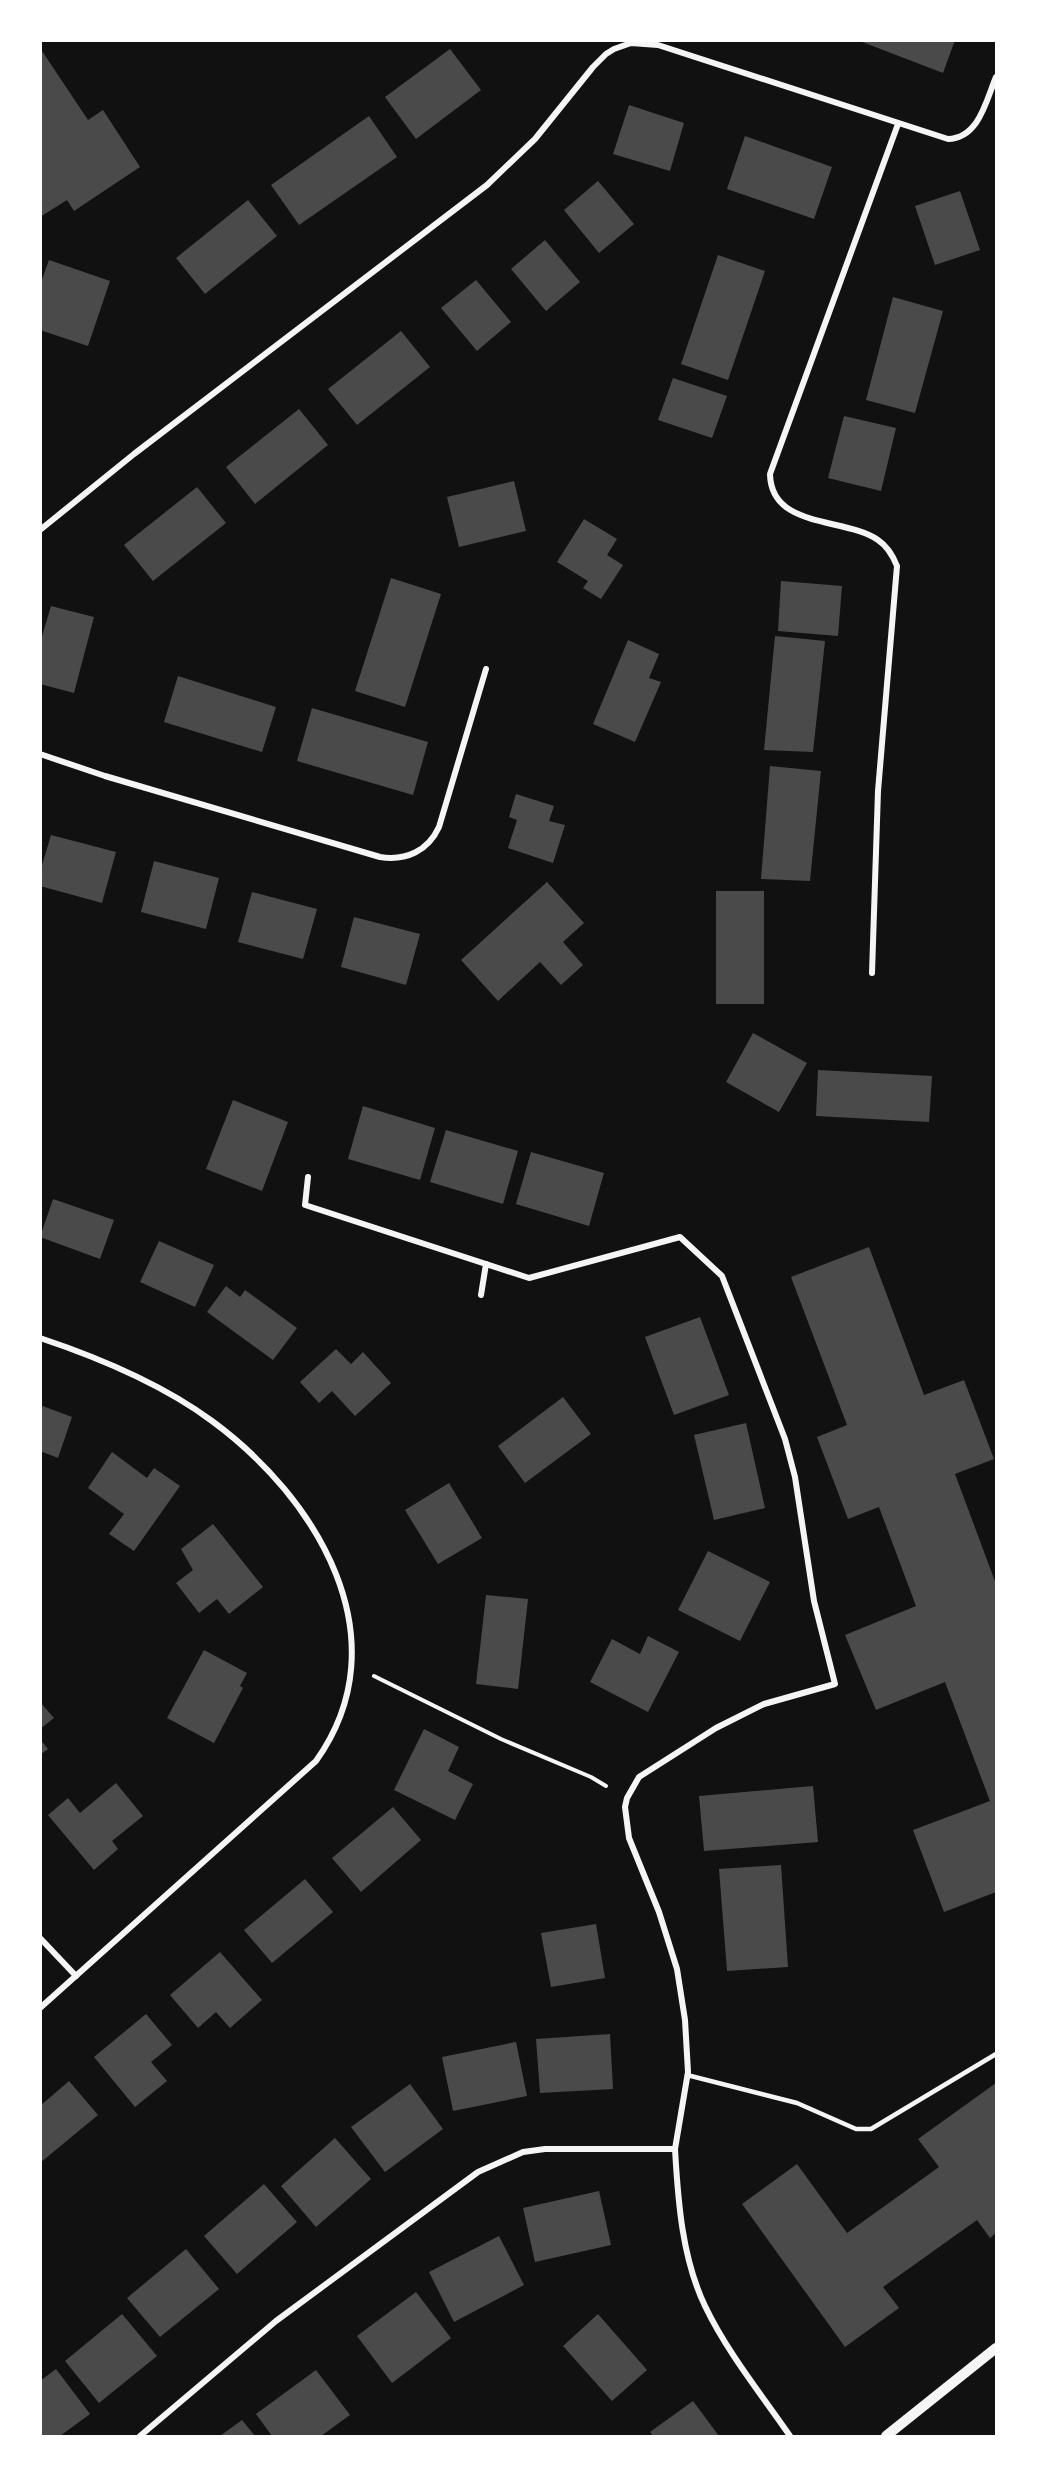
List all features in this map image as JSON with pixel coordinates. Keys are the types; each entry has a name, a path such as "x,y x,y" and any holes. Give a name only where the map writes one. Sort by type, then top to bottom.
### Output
{"street":[{"path":"40,530 134,454 487,185 535,139 593,67 606,54 624,45 641,43 658,45 898,124 942,138 953,139 969,132 981,113 996,77"},
{"path":"872,973 878,791 897,566 888,550 877,540 790,511 775,496 770,474 898,124"},
{"path":"40,754 105,776 380,857 398,858 423,849 435,836 486,669"},
{"path":"308,1177 305,1205 529,1278 680,1237 722,1276 773,1403 788,1448 797,1486 814,1601 835,1684 765,1704 716,1728 639,1777 627,1798 625,1807 629,1839 659,1912 677,1969 685,2020 687,2075 675,2149 678,2205 691,2265 704,2304 727,2345 790,2436"},
{"path":"481,1295 486,1264"},
{"path":"40,1338 103,1361 190,1407 220,1427 274,1477 316,1532 338,1577 347,1607 352,1666 348,1695 339,1721 331,1740 316,1761 40,2008"},
{"path":"40,1938 76,1976"},
{"path":"140,2436 276,2321 478,2172 513,2156 545,2149 675,2149"},
{"path":"886,2436 996,2348"}],"lane":[{"path":"687,2075 797,2103 856,2129 871,2129 996,2054"}],"path":[{"path":"352,1666 501,1739 591,1777 627,1798"}],"building":[{"path":"857,40 955,40 943,73"},
{"path":"40,48 88,120 103,110 140,167 74,211 67,200 40,217"},
{"path":"450,49 481,90 416,139 385,97"},
{"path":"629,105 684,123 670,171 613,154"},
{"path":"369,116 397,157 299,225 271,185"},
{"path":"745,136 832,167 814,219 727,189"},
{"path":"598,181 634,224 599,253 564,210"},
{"path":"960,191 980,250 935,265 915,206"},
{"path":"248,200 277,236 205,294 176,258"},
{"path":"545,240 580,282 546,311 511,269"},
{"path":"718,255 765,271 728,380 681,364"},
{"path":"49,260 110,281 88,346 40,330 40,285"},
{"path":"476,280 511,322 477,351 441,308"},
{"path":"893,297 943,311 915,413 866,400"},
{"path":"401,331 430,367 357,425 328,389"},
{"path":"673,378 727,396 712,438 658,420"},
{"path":"299,409 328,445 255,504 226,467"},
{"path":"844,416 896,428 881,491 828,478"},
{"path":"514,481 526,531 459,547 447,497"},
{"path":"197,487 226,523 153,581 124,545"},
{"path":"584,519 617,539 607,555 623,565 601,599 583,588 588,581 557,562"},
{"path":"391,578 441,594 405,707 355,691"},
{"path":"781,581 842,586 838,636 778,631"},
{"path":"51,606 94,617 74,693 40,684 40,643"},
{"path":"775,636 825,641 813,752 764,750"},
{"path":"628,640 659,654 649,678 661,682 635,742 593,724"},
{"path":"178,676 276,707 262,752 164,722"},
{"path":"312,708 428,742 413,795 297,761"},
{"path":"770,766 821,771 810,881 761,879"},
{"path":"516,794 554,806 549,821 565,825 553,863 508,848 517,820 509,817"},
{"path":"51,835 116,852 102,903 40,886 40,872"},
{"path":"154,861 219,878 206,929 141,912"},
{"path":"547,882 584,923 563,942 583,965 561,985 540,962 498,1001 461,960"},
{"path":"716,891 764,891 764,1004 716,1004"},
{"path":"252,892 317,909 303,959 238,942"},
{"path":"354,917 420,934 406,985 341,967"},
{"path":"753,1033 807,1063 779,1112 726,1082"},
{"path":"818,1070 932,1076 929,1122 816,1116"},
{"path":"233,1100 288,1122 262,1191 206,1169"},
{"path":"363,1106 435,1128 420,1180 348,1159"},
{"path":"446,1130 518,1151 503,1204 430,1182"},
{"path":"531,1152 604,1173 589,1226 516,1204"},
{"path":"53,1199 114,1220 100,1259 40,1237"},
{"path":"159,1241 214,1265 195,1307 140,1282"},
{"path":"869,1247 924,1395 964,1380 994,1459 955,1474 996,1584 996,1892 944,1912 913,1830 990,1801 945,1682 876,1710 845,1635 916,1606 879,1507 848,1519 817,1437 847,1425 791,1277"},
{"path":"226,1286 240,1297 245,1290 297,1328 273,1360 207,1312"},
{"path":"700,1317 729,1395 674,1415 645,1337"},
{"path":"336,1349 351,1364 363,1352 391,1383 355,1416 332,1391 319,1403 300,1382"},
{"path":"563,1397 591,1434 525,1483 498,1446"},
{"path":"40,1405 72,1417 58,1458 40,1451"},
{"path":"746,1423 765,1508 714,1520 694,1435"},
{"path":"112,1452 147,1478 154,1468 180,1486 134,1551 109,1534 124,1514 88,1488"},
{"path":"449,1483 482,1538 438,1564 405,1510"},
{"path":"213,1524 263,1587 229,1614 217,1599 199,1613 176,1583 193,1570 181,1549"},
{"path":"708,1551 770,1582 740,1641 678,1610"},
{"path":"486,1595 528,1599 518,1689 476,1684"},
{"path":"648,1636 679,1652 648,1712 590,1682 612,1639 640,1654"},
{"path":"204,1650 247,1673 240,1686 243,1688 214,1743 167,1718"},
{"path":"40,1702 54,1718 40,1729"},
{"path":"424,1729 459,1747 448,1771 473,1784 455,1820 394,1790"},
{"path":"40,1739 48,1749 40,1755"},
{"path":"116,1783 143,1816 112,1841 118,1849 94,1870 48,1815 68,1798 80,1813"},
{"path":"813,1786 818,1842 704,1851 699,1796"},
{"path":"393,1807 421,1840 361,1892 332,1858"},
{"path":"781,1865 788,1967 727,1971 719,1869"},
{"path":"305,1879 333,1912 272,1963 244,1930"},
{"path":"596,1924 605,1978 551,1987 541,1933"},
{"path":"220,1952 262,2000 230,2028 216,2012 198,2028 170,1995"},
{"path":"146,2014 172,2045 151,2062 167,2081 135,2107 94,2057"},
{"path":"610,2034 613,2089 540,2093 536,2039"},
{"path":"516,2042 527,2096 453,2111 442,2057"},
{"path":"69,2081 98,2115 40,2163 40,2106"},
{"path":"996,2083 996,2233 990,2238 977,2220 883,2287 899,2308 845,2347 742,2204 797,2164 847,2233 939,2167 918,2139"},
{"path":"410,2084 443,2129 385,2172 351,2127"},
{"path":"335,2138 371,2179 316,2227 281,2186"},
{"path":"264,2184 297,2222 237,2274 204,2236"},
{"path":"599,2191 611,2245 535,2262 523,2208"},
{"path":"499,2236 524,2285 454,2322 429,2272"},
{"path":"186,2249 219,2289 160,2337 127,2298"},
{"path":"416,2292 451,2338 392,2383 357,2336"},
{"path":"122,2314 157,2356 99,2403 65,2361"},
{"path":"598,2314 647,2370 612,2401 563,2346"},
{"path":"56,2369 90,2414 60,2436 40,2436 40,2381"},
{"path":"316,2370 350,2415 321,2436 272,2436 256,2414"},
{"path":"693,2401 719,2436 653,2436 650,2432"},
{"path":"242,2420 255,2436 220,2436"}]}
